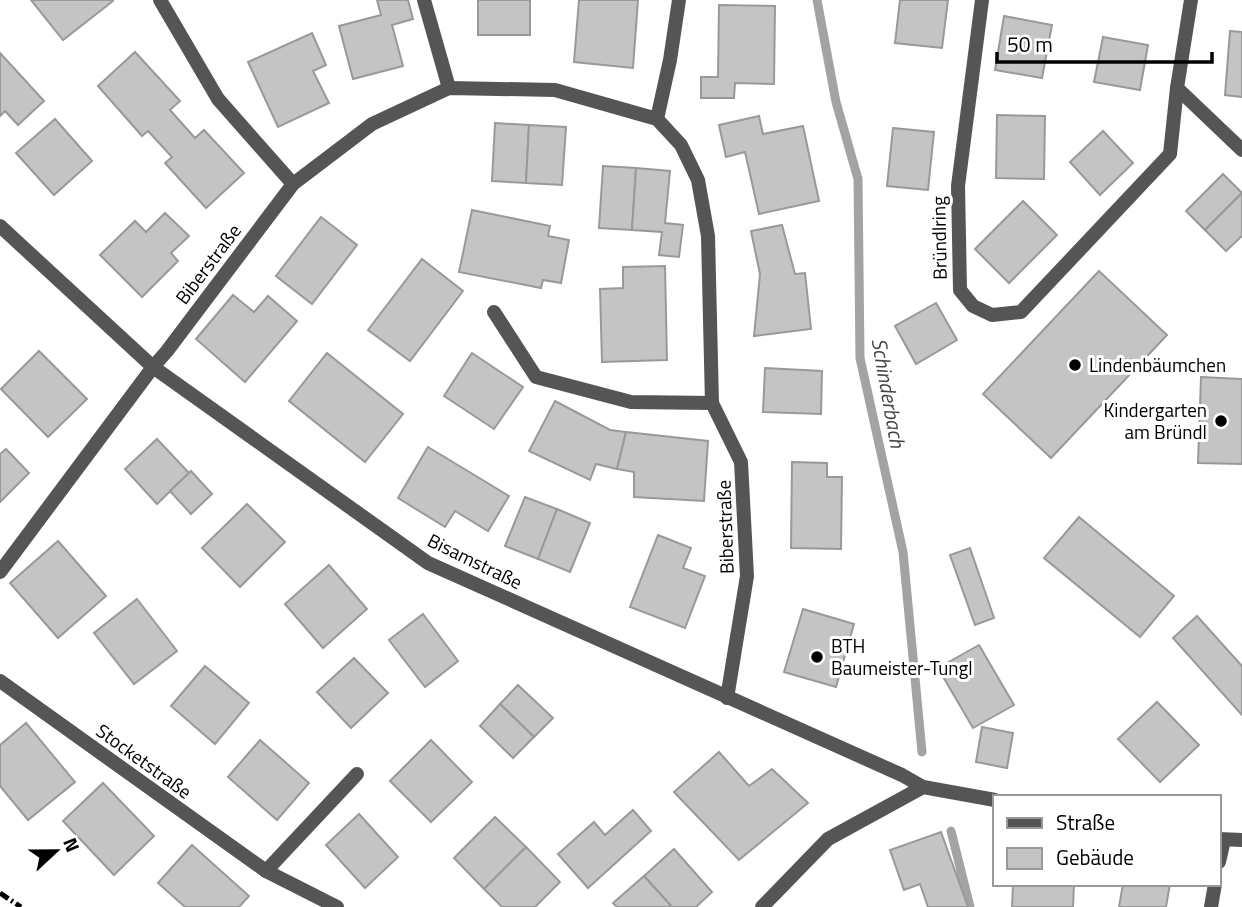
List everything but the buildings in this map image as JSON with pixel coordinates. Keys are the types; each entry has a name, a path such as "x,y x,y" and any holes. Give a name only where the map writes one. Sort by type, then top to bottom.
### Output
{"street":[{"path":"160,0 218,99 293,184"},
{"path":"424,0 449,88"},
{"path":"657,119 679,0"},
{"name":"Bründlring","path":"982,0 957,186 960,290 973,306 992,315 1021,312 1170,154 1191,0"},
{"name":"Biberstraße","path":"153,367 293,184 372,124 449,88 555,90 657,119 681,145 698,180 708,236 712,403 741,462 747,576 727,698"},
{"path":"1177,88 1242,150"},
{"name":"Bisamstraße","path":"0,226 153,367 428,564 902,775 923,787 993,800"},
{"path":"494,312 536,377 631,402 712,403"},
{"path":"0,572 153,367"},
{"name":"Stocketstraße","path":"0,681 266,871 337,907"},
{"path":"266,871 357,774"},
{"path":"762,907 828,839 923,787"},
{"path":"1221,839 1242,840"},
{"path":"1211,907 1215,886"}],"waterway":[{"name":"Schinderbach","path":"817,0 836,102 858,179 860,358 903,552 922,752"},
{"name":"Schinderbach","path":"951,831 970,907"}],"railway":[{"path":"0,893 21,907"}],"place":[{"name":"Lindenbäumchen","path":"1075,365"},
{"name":"Kindergarten am Bründl","path":"1221,421"},
{"name":"BTH Baumeister-Tungl","path":"817,657"}]}
